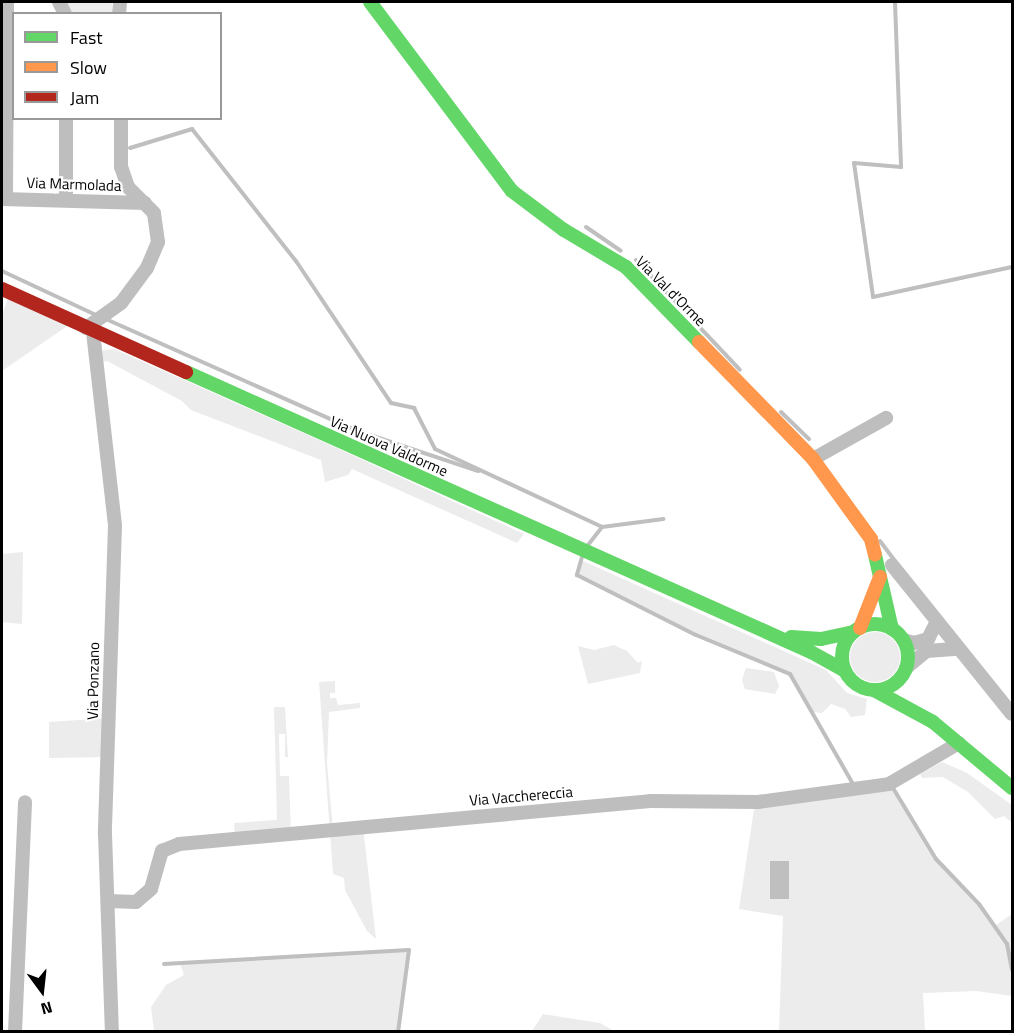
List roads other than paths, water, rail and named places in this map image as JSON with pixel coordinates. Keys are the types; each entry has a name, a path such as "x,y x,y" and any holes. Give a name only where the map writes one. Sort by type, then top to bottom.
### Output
{"main road":[{"name":"Via Val d'Orme","path":"370,2 467,135 512,191 564,230 626,267 813,459 871,539 886,567 892,629"},
{"name":"Via Nuova Valdorme","path":"2,289 764,631 845,671 857,684 874,690 933,722 1012,788"},
{"path":"845,671 844,646 875,598 886,567"},
{"name":"Via Nuova Valdorme","path":"764,631 800,639 882,625 892,629"},
{"path":"892,629 903,640"},
{"name":"Via Nuova Valdorme","path":"903,640 905,670 913,697 933,722"},
{"path":"874,690 891,685 905,670"}],"street":[{"path":"4,199 7,2"},
{"path":"66,120 66,199"},
{"path":"89,330 121,303 147,268 158,242 150,208 128,187 121,167 121,120"},
{"name":"Via Marmolada","path":"4,199 66,199 150,208"},
{"name":"Via Ponzano","path":"89,330 115,526 105,834 112,1032"},
{"path":"813,459 886,418"},
{"name":"Via Val d'Orme","path":"886,567 937,621 1012,714"},
{"path":"903,640 914,643 928,639 937,621"},
{"path":"905,670 926,651 958,649"},
{"name":"Via Vacchereccia","path":"108,901 136,902 152,889 162,850 179,844 650,801 758,802 889,784 959,743"},
{"path":"15,1032 25,802"}],"waterway":[{"path":"895,2 901,167 854,163 873,297 1012,267"},
{"path":"130,148 192,129 296,261 391,403 414,408 435,449 602,527 663,519"},
{"path":"586,227 621,251"},
{"path":"636,260 740,370"},
{"path":"2,271 94,314"},
{"path":"108,320 355,430 478,471"},
{"path":"781,412 809,439"},
{"path":"588,545 602,527"},
{"path":"880,541 895,561"},
{"path":"582,557 577,575 696,635 790,674 853,784"},
{"path":"893,788 936,859 979,904 1007,944 1012,970"},
{"path":"164,964 409,950 398,1032"}]}
